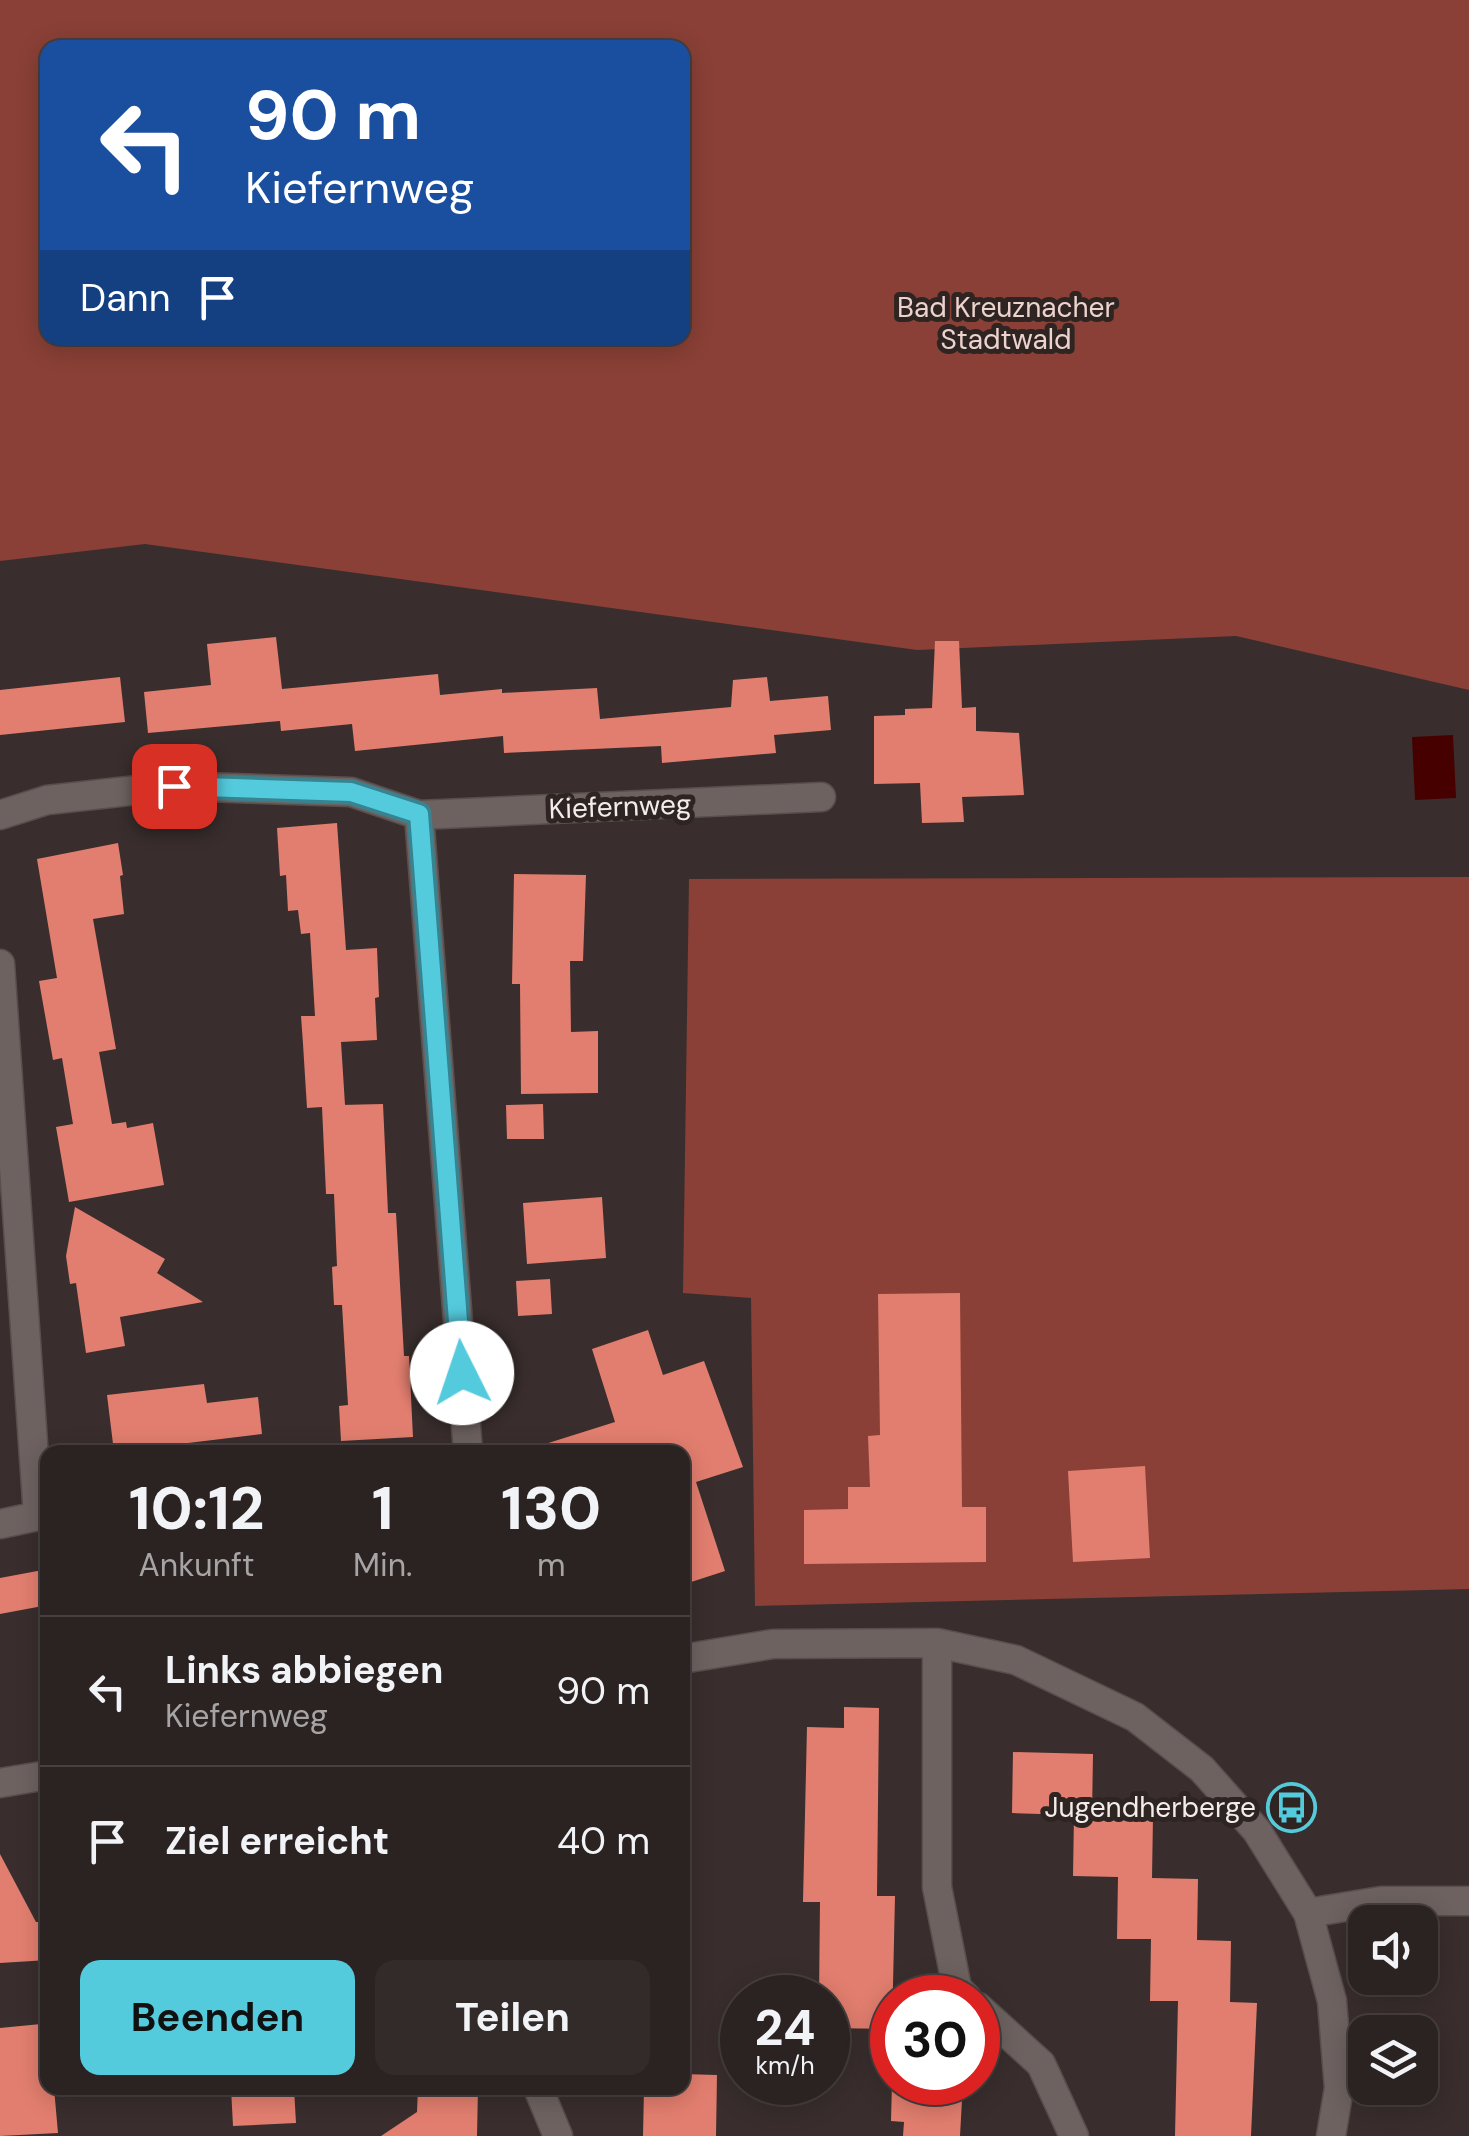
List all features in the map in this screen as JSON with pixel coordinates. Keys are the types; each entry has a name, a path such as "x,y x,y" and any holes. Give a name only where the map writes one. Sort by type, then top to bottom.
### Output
{"street":[{"name":"Kiefernweg","path":"0,814 46,800 174,786 351,792 419,814 821,797"},
{"path":"419,814 467,1445"},
{"path":"0,964 40,1477"},
{"path":"0,1524 40,1516"},
{"path":"937,1642 937,1887 954,1975"},
{"path":"690,1658 773,1644 937,1642 1016,1660 1135,1718 1202,1769 1257,1832 1308,1913 1332,2000 1339,2088 1332,2136"},
{"path":"0,1783 40,1776"},
{"path":"1308,1913 1381,1900 1469,1901"},
{"path":"1000,2027 1042,2064 1074,2136"},
{"path":"541,2095 558,2136"}],"green space":[{"name":"Bad Kreuznacher Stadtwald","path":"0,0 1469,0 1469,690 1236,636 917,650 145,544 0,561"},
{"path":"1469,877 1469,1589 755,1606 751,1298 683,1293 689,879"}],"shaded area":[{"path":"1453,735 1456,798 1415,800 1412,737"}],"building":[{"path":"276,637 282,689 438,674 440,695 502,689 502,693 597,688 600,719 731,707 733,680 767,677 770,701 828,696 831,730 774,735 776,753 662,763 661,746 504,753 503,736 355,751 352,724 281,731 280,721 148,733 144,692 211,685 207,644"},
{"path":"935,641 959,641 962,708 976,707 976,731 1019,733 1024,795 962,797 964,822 922,823 920,783 874,784 874,716 905,715 905,709 932,708"},
{"path":"120,677 125,722 0,735 0,690"},
{"path":"337,823 346,950 377,948 379,997 375,998 377,1040 341,1042 345,1105 383,1104 388,1213 396,1213 413,1437 341,1441 339,1406 348,1405 342,1305 334,1305 334,1194 326,1194 322,1107 307,1108 301,1016 315,1016 310,933 301,934 298,910 288,911 286,875 280,876 277,828"},
{"path":"118,843 124,914 93,919 116,1049 99,1052 112,1124 126,1122 127,1128 153,1123 164,1185 69,1202 56,1127 73,1124 62,1058 53,1060 39,981 57,978 37,859"},
{"path":"514,874 586,875 583,961 570,961 571,1032 598,1031 598,1093 521,1094 520,984 512,984"},
{"path":"543,1104 544,1139 507,1139 506,1105"},
{"path":"602,1197 606,1258 527,1264 523,1203"},
{"path":"75,1207 165,1259 157,1273 203,1302 120,1317 125,1346 86,1353 76,1283 70,1284 66,1256"},
{"path":"550,1279 552,1314 518,1316 516,1281"},
{"path":"960,1293 962,1507 986,1507 986,1562 804,1564 804,1510 848,1509 848,1487 870,1487 868,1436 880,1435 878,1294"},
{"path":"648,1330 663,1375 704,1361 743,1467 696,1482 725,1571 690,1582 690,1445 542,1445 615,1422 592,1349"},
{"path":"204,1384 207,1403 258,1397 262,1434 172,1445 113,1445 107,1395"},
{"path":"1145,1466 1150,1558 1073,1562 1068,1471"},
{"path":"40,1570 40,1606 0,1614 0,1578"},
{"path":"844,1707 879,1708 877,1896 895,1896 893,1975 870,1975 870,2029 850,2028 850,1975 819,1975 820,1902 803,1902 807,1727 844,1728"},
{"path":"1013,1752 1093,1754 1092,1815 1153,1816 1152,1878 1198,1879 1197,1940 1231,1941 1230,2002 1257,2003 1251,2136 1175,2136 1178,2001 1150,2001 1151,1939 1117,1939 1118,1877 1073,1876 1074,1815 1012,1813"},
{"path":"0,1854 36,1922 40,1922 40,1960 0,1963"},
{"path":"40,2024 40,2095 55,2095 58,2133 0,2136 0,2028"},
{"path":"690,2074 717,2075 716,2136 643,2136 644,2095 690,2095"},
{"path":"231,2095 294,2095 296,2123 233,2126"},
{"path":"418,2095 478,2095 477,2136 381,2136 417,2112"},
{"path":"891,2105 962,2105 960,2136 903,2136 904,2122 891,2121"}],"place":[{"name":"Jugendherberge","path":"1291,1807"}],"route":[{"path":"174,786 351,792 419,814 462,1373"}]}
